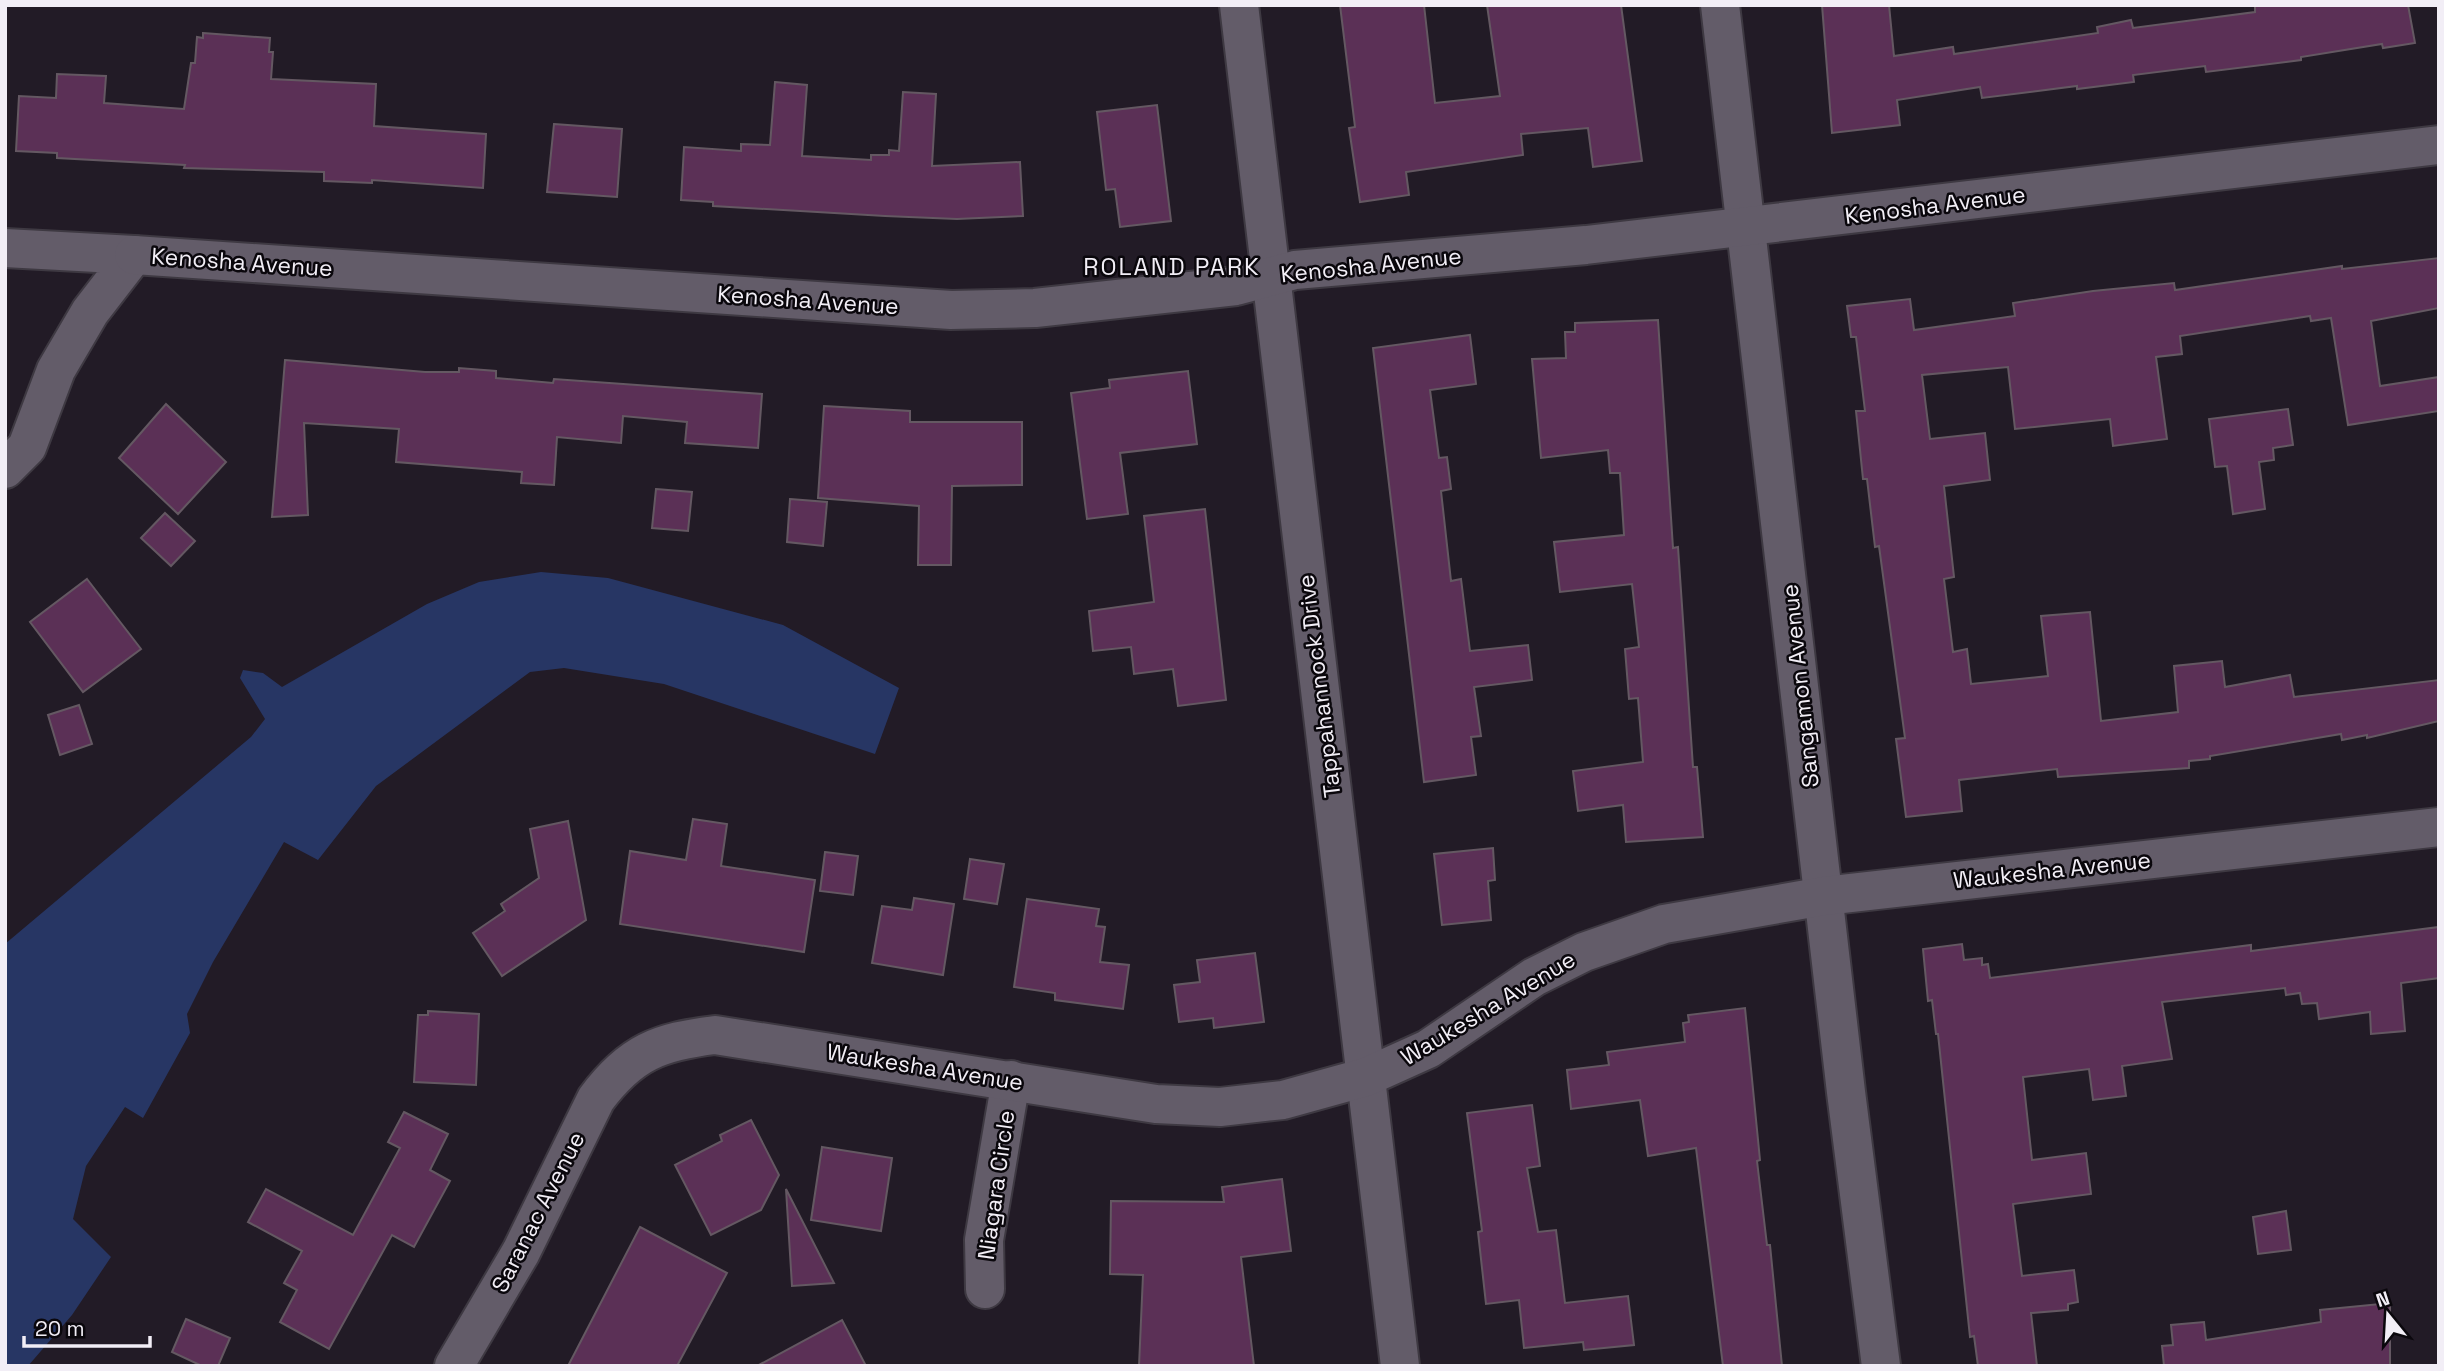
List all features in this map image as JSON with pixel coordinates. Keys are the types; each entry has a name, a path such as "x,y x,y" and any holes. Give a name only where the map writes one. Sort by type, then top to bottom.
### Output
{"street":[{"name":"Tappahannock Drive","path":"1240,5 1400,1366"},
{"name":"Sangamon Avenue","path":"1720,5 1881,1366"},
{"name":"Kenosha Avenue","path":"5,248 951,310 1035,308 1236,286 1272,274 1745,227 2439,145"},
{"name":"Kenosha Avenue","path":"5,469 27,447 56,370 90,312 134,255"},
{"name":"Waukesha Avenue","path":"629,1063 671,1041 715,1035 1156,1104 1220,1107 1283,1100 1366,1077 1428,1049 1534,977 1584,952 1664,924 1746,907 1824,896 2439,827"},
{"name":"Saranac Avenue","path":"454,1366 520,1252 596,1099 609,1081 629,1063"},
{"name":"Niagara Circle","path":"985,1289 984,1240 1011,1080"}],"water":[{"path":"541,572 608,578 783,625 899,688 875,754 664,684 564,668 530,672 376,786 318,860 284,842 213,962 187,1014 190,1033 143,1118 125,1107 86,1166 73,1219 111,1257 72,1315 28,1366 5,1366 5,944 251,737 265,719 240,678 243,670 263,673 282,687 427,604 479,582"}],"building":[{"path":"1340,5 1424,5 1435,103 1500,96 1487,5 1621,5 1642,161 1593,167 1588,128 1521,134 1523,155 1406,172 1409,195 1360,202 1349,128 1355,127"},
{"path":"1822,5 1889,5 1894,56 1953,47 1954,54 2098,33 2097,27 2131,20 2133,28 2255,12 2255,5 2408,5 2415,43 2383,48 2382,44 2301,57 2301,60 2206,72 2205,66 2133,75 2134,82 2077,89 2077,86 1982,98 1980,87 1897,100 1900,125 1832,133"},
{"path":"203,33 270,38 269,52 273,52 271,79 376,84 374,126 486,134 483,188 372,180 372,183 324,181 324,172 184,168 185,165 57,158 57,153 16,151 19,96 56,98 57,74 106,76 104,103 184,109 191,63 195,63 197,37 203,38"},
{"path":"775,82 807,85 802,156 871,160 871,155 889,155 889,150 899,151 903,92 936,94 932,166 1020,162 1023,216 957,219 885,216 713,206 713,202 681,200 684,147 741,151 741,144 770,145"},
{"path":"1157,105 1171,221 1120,227 1115,189 1106,190 1097,112"},
{"path":"554,124 622,129 617,197 547,192"},
{"path":"2439,258 2439,308 2371,321 2380,386 2439,377 2439,411 2348,425 2331,318 2311,321 2310,316 2180,336 2182,354 2156,357 2167,439 2113,446 2110,419 2015,429 2008,367 1922,375 1930,439 1985,433 1990,480 1944,486 1954,577 1944,579 1953,652 1967,649 1971,684 2048,676 2041,616 2090,612 2101,721 2178,712 2174,666 2222,661 2225,687 2290,675 2294,697 2439,680 2439,721 2367,738 2367,735 2342,740 2341,734 2210,756 2210,759 2189,761 2189,768 2058,777 2057,769 1959,780 1962,811 1906,817 1896,739 1905,738 1879,546 1875,547 1867,479 1863,479 1856,411 1865,411 1856,337 1851,337 1847,306 1910,299 1914,330 2015,316 2013,303 2093,291 2174,283 2175,290 2342,266 2342,269"},
{"path":"1658,320 1673,548 1678,547 1693,767 1697,767 1703,837 1626,842 1623,805 1578,811 1573,771 1643,762 1638,698 1629,699 1625,649 1639,647 1632,584 1560,592 1554,542 1624,535 1620,473 1610,473 1608,450 1541,458 1532,359 1566,358 1565,332 1575,332 1575,323"},
{"path":"1470,335 1476,384 1430,390 1439,458 1447,457 1451,489 1441,491 1451,581 1461,579 1470,651 1528,645 1532,680 1474,687 1481,736 1471,737 1476,775 1424,782 1373,348"},
{"path":"285,360 425,372 459,372 459,368 496,371 496,378 553,383 554,379 762,394 758,448 685,443 687,422 623,416 621,443 557,437 554,485 521,483 522,472 396,462 399,429 304,423 308,515 272,517"},
{"path":"1188,371 1197,444 1120,453 1128,514 1087,519 1071,393 1110,388 1109,380"},
{"path":"166,404 226,462 178,514 119,458"},
{"path":"824,406 910,411 910,422 1022,422 1022,485 952,486 951,565 918,565 919,506 818,498"},
{"path":"2288,409 2293,445 2273,448 2274,460 2259,462 2265,509 2233,514 2227,466 2215,467 2209,419"},
{"path":"656,489 692,492 688,531 652,528"},
{"path":"790,499 827,502 823,546 787,542"},
{"path":"1205,509 1226,700 1178,706 1173,669 1134,674 1131,647 1093,651 1089,611 1154,602 1144,516"},
{"path":"165,513 195,541 171,566 141,538"},
{"path":"87,579 141,649 83,692 30,622"},
{"path":"79,705 92,744 60,755 48,715"},
{"path":"693,819 727,824 721,866 815,880 804,952 620,924 630,851 686,860"},
{"path":"568,821 586,920 502,976 473,933 505,911 501,904 539,878 530,829"},
{"path":"1493,848 1495,880 1488,881 1491,920 1442,925 1434,854"},
{"path":"825,852 858,856 853,895 820,891"},
{"path":"970,859 1004,864 997,904 964,899"},
{"path":"914,898 954,904 943,975 872,963 882,906 912,910"},
{"path":"1027,899 1099,909 1096,926 1105,927 1100,962 1129,965 1123,1009 1055,1000 1055,993 1014,987"},
{"path":"2439,927 2439,978 2401,983 2405,1031 2371,1034 2370,1012 2319,1019 2317,1003 2302,1004 2300,993 2286,995 2285,988 2162,1002 2172,1059 2122,1066 2126,1096 2093,1100 2089,1069 2023,1077 2032,1160 2086,1153 2091,1194 2013,1204 2022,1276 2074,1270 2078,1302 2068,1304 2068,1310 2031,1313 2037,1366 1978,1366 1974,1336 1970,1337 1938,1034 1932,1000 1928,1001 1923,949 1962,944 1964,960 1982,958 1982,965 1988,964 1990,978 2251,945 2251,951"},
{"path":"1255,953 1264,1022 1214,1028 1213,1018 1179,1022 1174,985 1200,982 1197,960"},
{"path":"1745,1008 1760,1160 1757,1161 1767,1245 1770,1245 1782,1366 1723,1366 1696,1148 1648,1156 1640,1100 1571,1109 1567,1070 1609,1065 1607,1052 1685,1042 1683,1023 1689,1022 1688,1015"},
{"path":"428,1011 479,1014 476,1085 414,1082 418,1015 428,1015"},
{"path":"1532,1105 1540,1166 1527,1168 1538,1232 1556,1230 1565,1303 1628,1296 1634,1345 1584,1350 1583,1342 1524,1348 1519,1300 1486,1304 1478,1232 1482,1231 1467,1113"},
{"path":"404,1112 448,1134 430,1170 450,1181 414,1247 392,1235 329,1349 280,1322 297,1290 284,1283 302,1251 248,1222 266,1189 353,1235 400,1148 388,1142"},
{"path":"751,1120 779,1175 761,1210 711,1235 675,1165 722,1141 720,1135"},
{"path":"822,1147 892,1158 881,1231 811,1220"},
{"path":"1282,1179 1291,1251 1241,1257 1254,1366 1139,1366 1143,1275 1110,1274 1111,1201 1224,1202 1222,1187"},
{"path":"786,1189 834,1283 792,1286"},
{"path":"2286,1211 2291,1250 2258,1254 2253,1217"},
{"path":"640,1227 727,1273 677,1366 568,1366"},
{"path":"2390,1303 2390,1366 2164,1366 2162,1346 2173,1345 2171,1325 2204,1322 2206,1340 2321,1322 2320,1310"},
{"path":"186,1319 230,1338 218,1366 202,1366 172,1352"},
{"path":"842,1320 866,1366 757,1366"}],"district":[{"name":"ROLAND PARK","path":"1172,267"}]}
